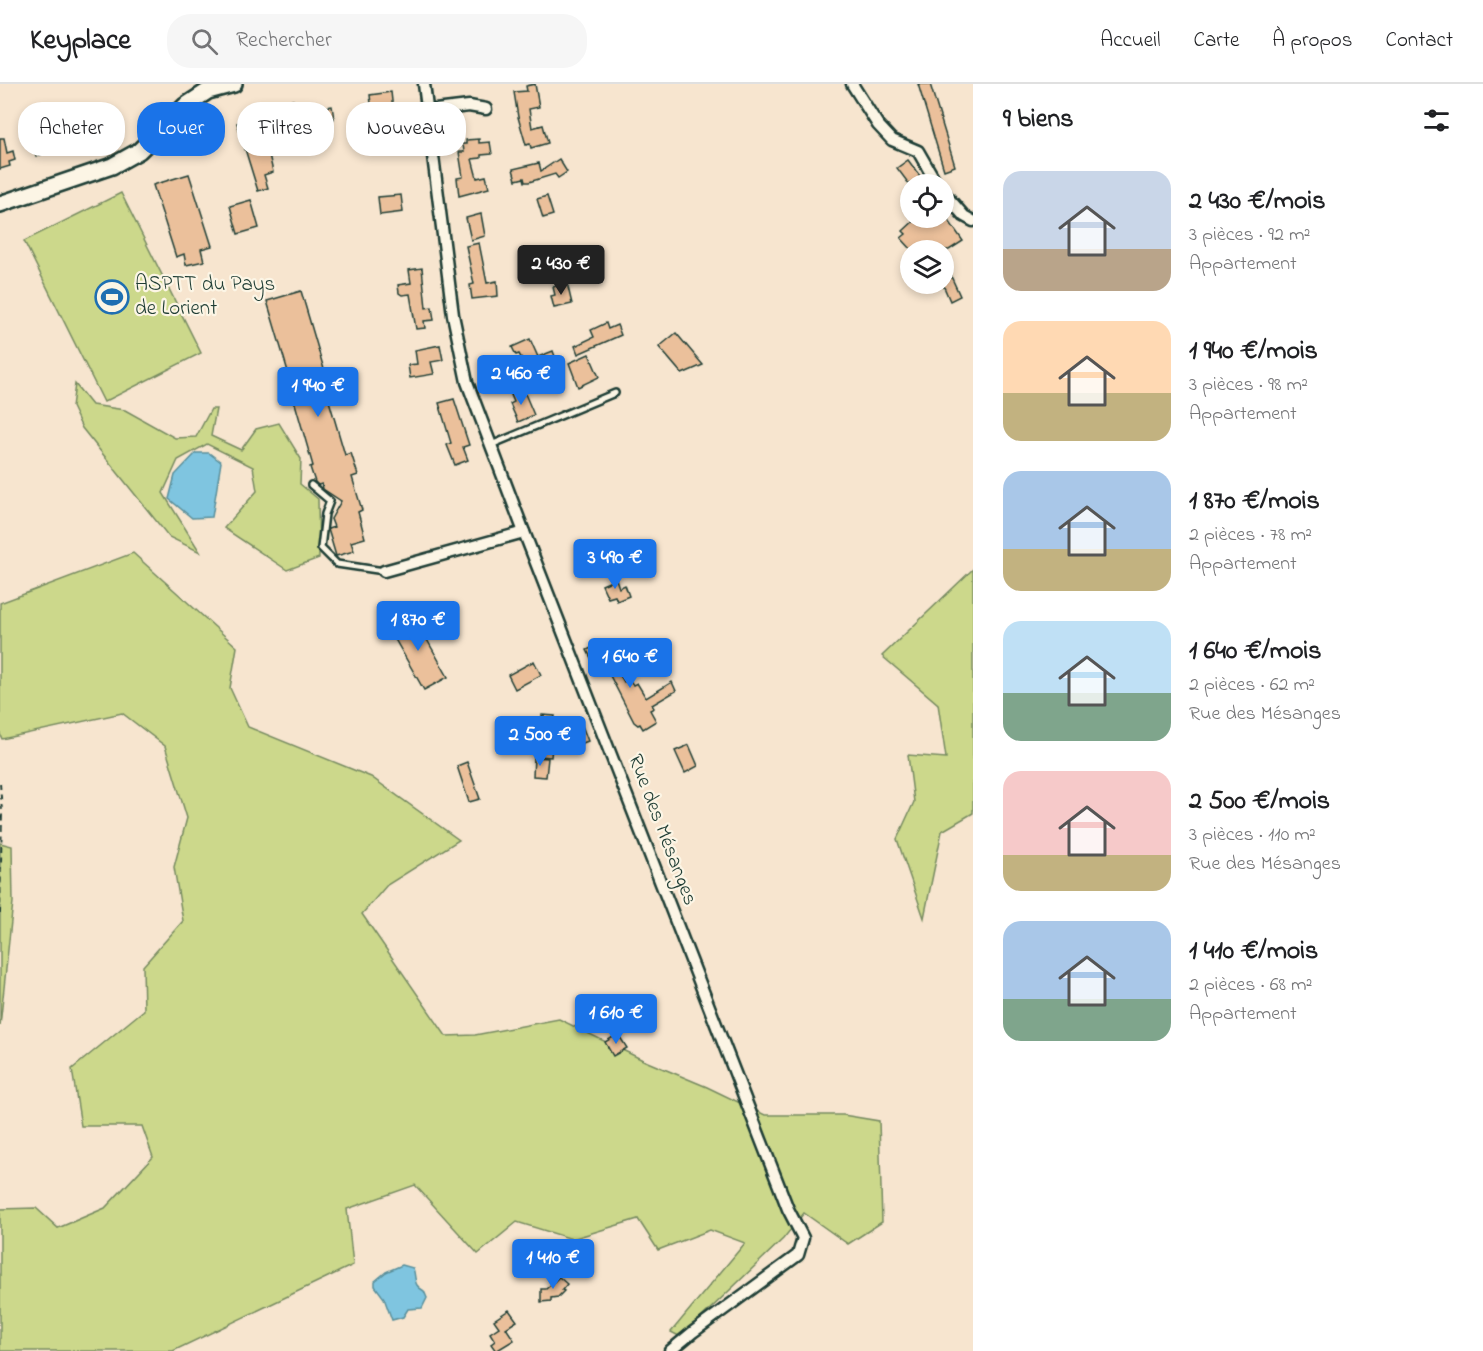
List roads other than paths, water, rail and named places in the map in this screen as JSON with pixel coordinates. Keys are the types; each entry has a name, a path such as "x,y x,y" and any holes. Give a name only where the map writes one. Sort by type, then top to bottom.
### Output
{"street":[{"path":"0,204 112,166 139,151 184,106 208,91 234,84"},
{"name":"Rue des Mésanges","path":"424,84 426,102"},
{"path":"852,84 878,125 892,140 918,151 931,174"},
{"path":"466,106 486,109"},
{"name":"Rue des Mésanges","path":"433,156 455,324 467,382 788,1209 803,1238 798,1255 670,1351"},
{"path":"954,204 964,216 973,221"},
{"path":"384,571 524,532"}],"lane":[{"path":"491,445 615,393"},
{"path":"312,485 330,501 325,514 321,548 337,564 384,571"}],"water":[{"path":"196,453 209,453 221,462 212,517 192,518 169,499 175,475"},
{"path":"402,1265 413,1268 416,1284 424,1291 427,1298 422,1308 408,1309 403,1317 392,1320 384,1298 375,1286 375,1281 386,1272"}],"place":[{"name":"ASPTT du Pays de Lorient","path":"112,297"}]}
